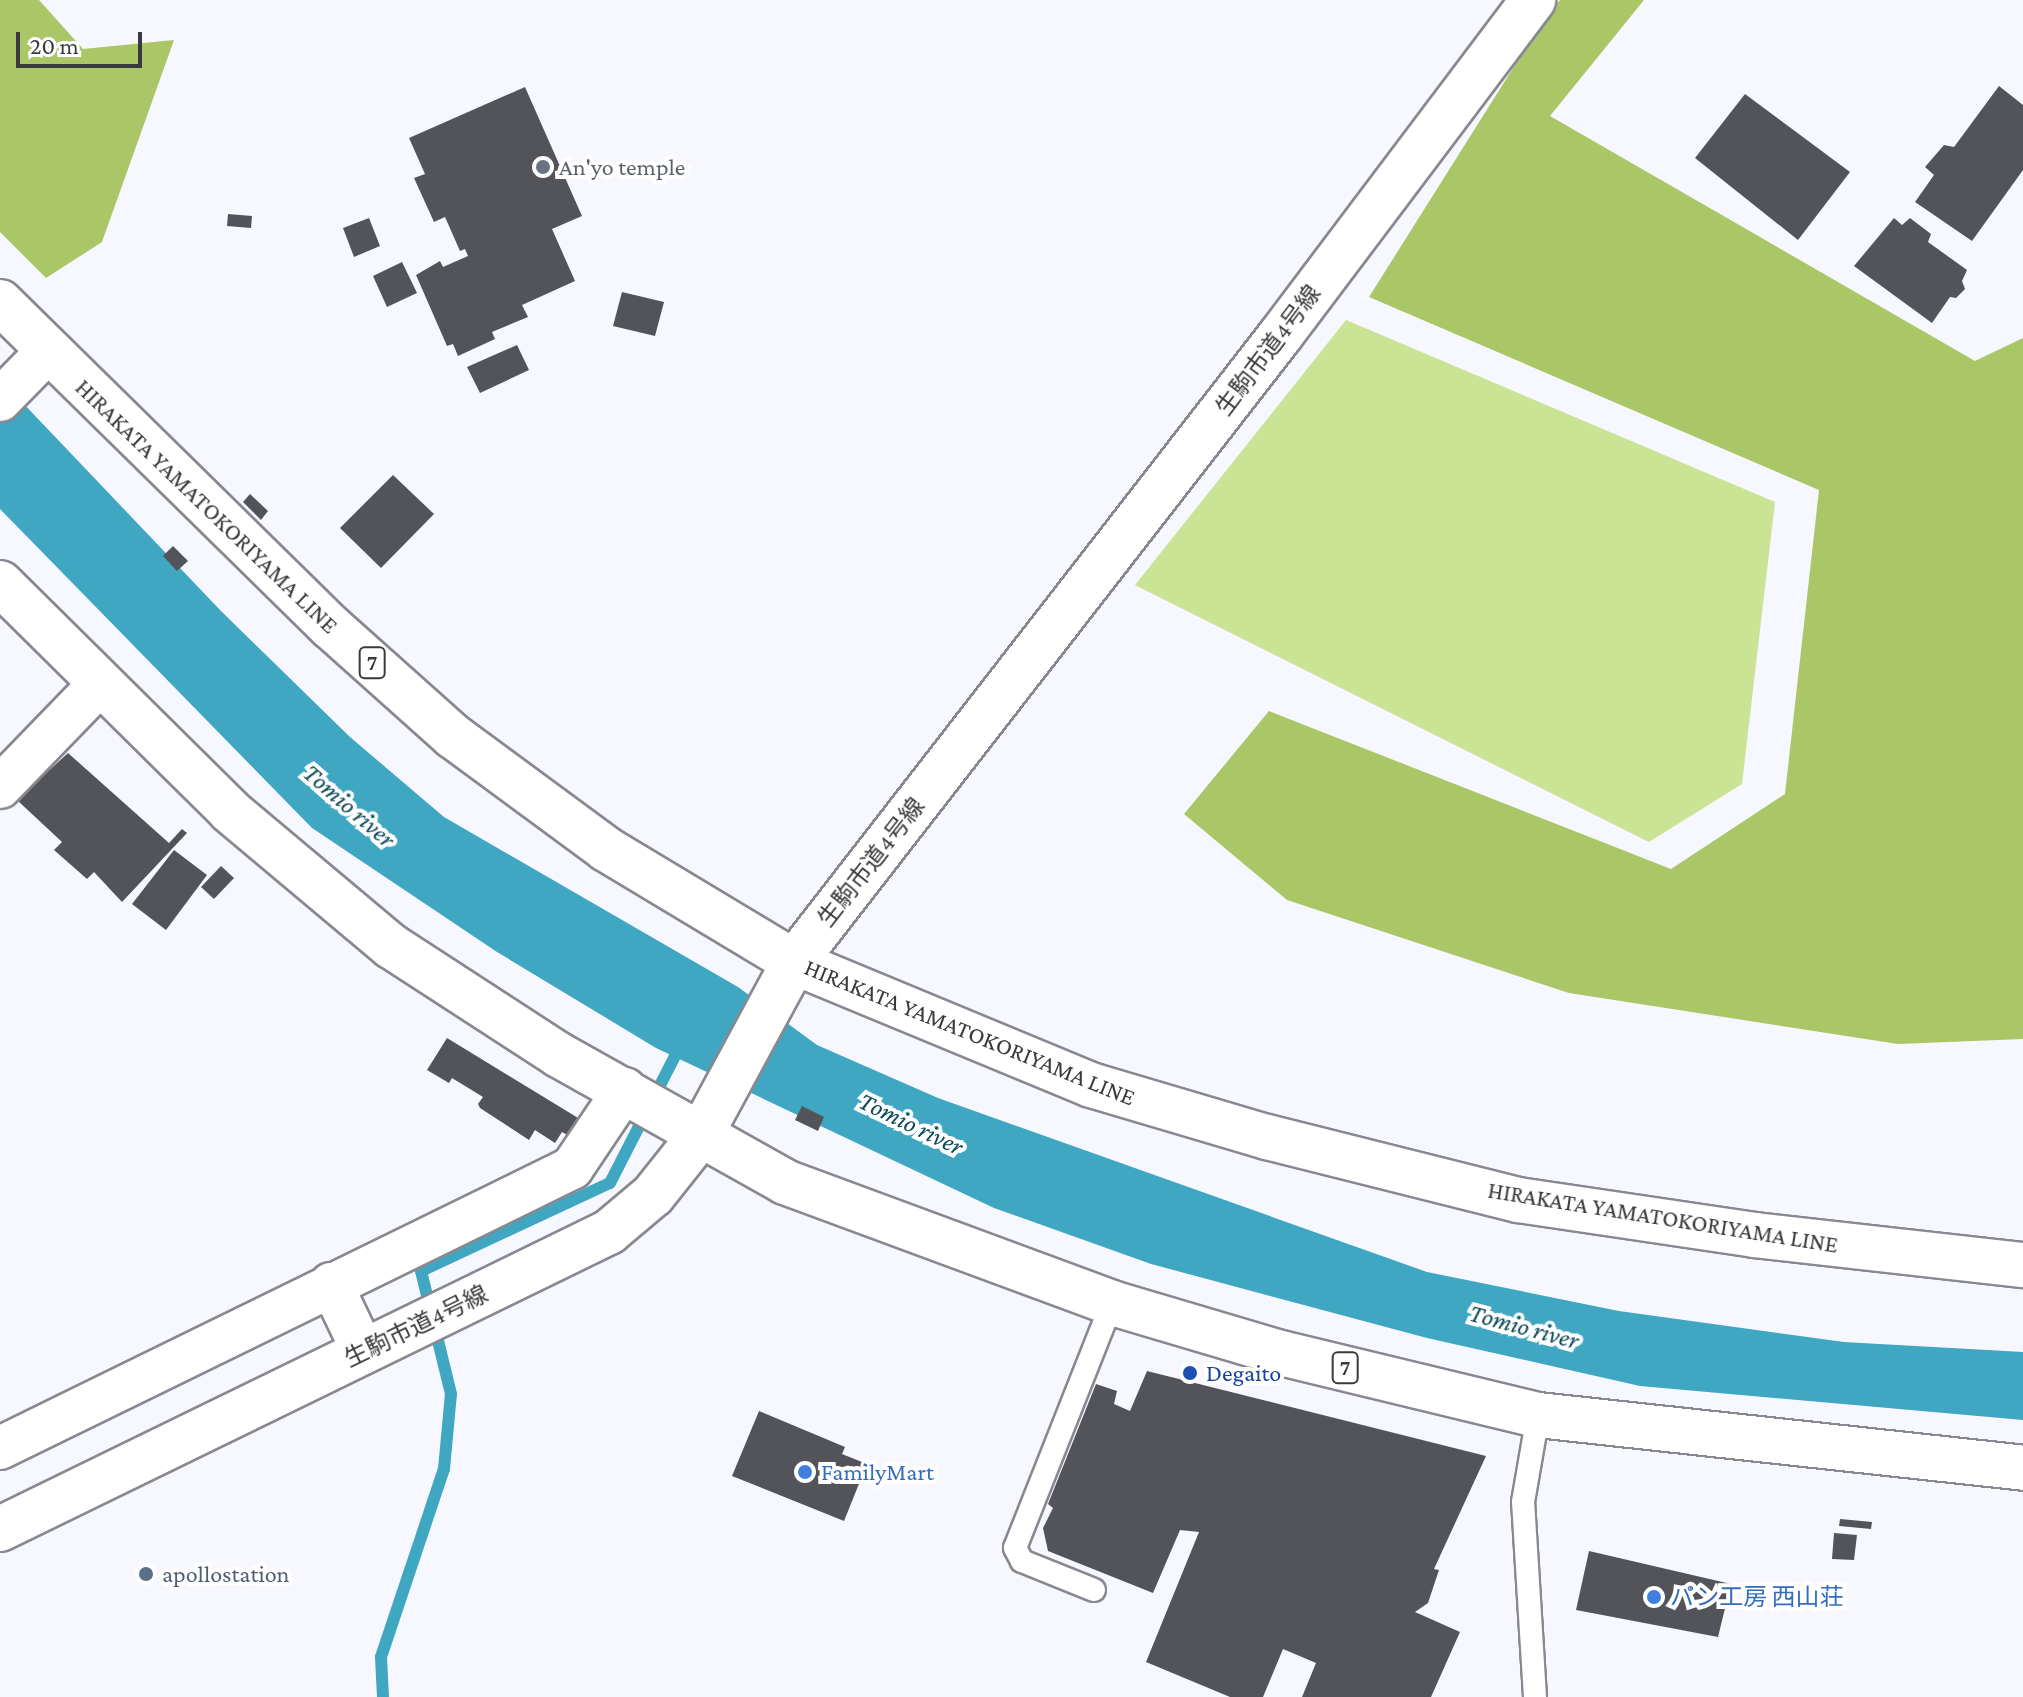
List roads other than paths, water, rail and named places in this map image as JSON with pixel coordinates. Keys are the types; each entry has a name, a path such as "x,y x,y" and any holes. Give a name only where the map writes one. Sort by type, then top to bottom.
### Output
{"main road":[{"name":"生駒市道4号線","path":"0,1529 609,1232 653,1195 700,1136 794,962 1280,336 1533,0"},
{"name":"HIRAKATA YAMATOKORIYAMA LINE","path":"0,302 331,627 453,736 606,849 794,962 1091,1085 1267,1137 1518,1200 1755,1235 2023,1265"},
{"name":"7","path":"0,583 99,685 230,811 391,946 559,1055 625,1089 700,1136 785,1182 1112,1303 1281,1353 1538,1415 2023,1468"}],"street":[{"path":"0,400 48,351"},
{"path":"0,787 99,685"},
{"path":"0,1448 572,1168 625,1089"},
{"path":"331,1284 363,1351"}],"lane":[{"path":"1094,1590 1022,1561 1015,1548 1112,1303"},
{"path":"1535,1697 1523,1502 1538,1415"}],"water":[{"name":"Tomio river","path":"0,379 221,611 350,737 444,817 738,987 817,1045 938,1098 1427,1272 1619,1311 1844,1342 2023,1352 2023,1420 1640,1386 1427,1338 1151,1264 994,1208 656,1048 497,952 312,828 0,509"}],"waterway":[{"path":"383,1697 381,1657 444,1469 451,1394 421,1271 610,1183 681,1044"}],"place":[{"name":"An'yo temple","path":"543,167"},
{"name":"Degaito","path":"1190,1373"},
{"name":"FamilyMart","path":"805,1472"},
{"name":"apollostation","path":"146,1574"},
{"name":"パン工房 西山荘","path":"1654,1597"}]}
